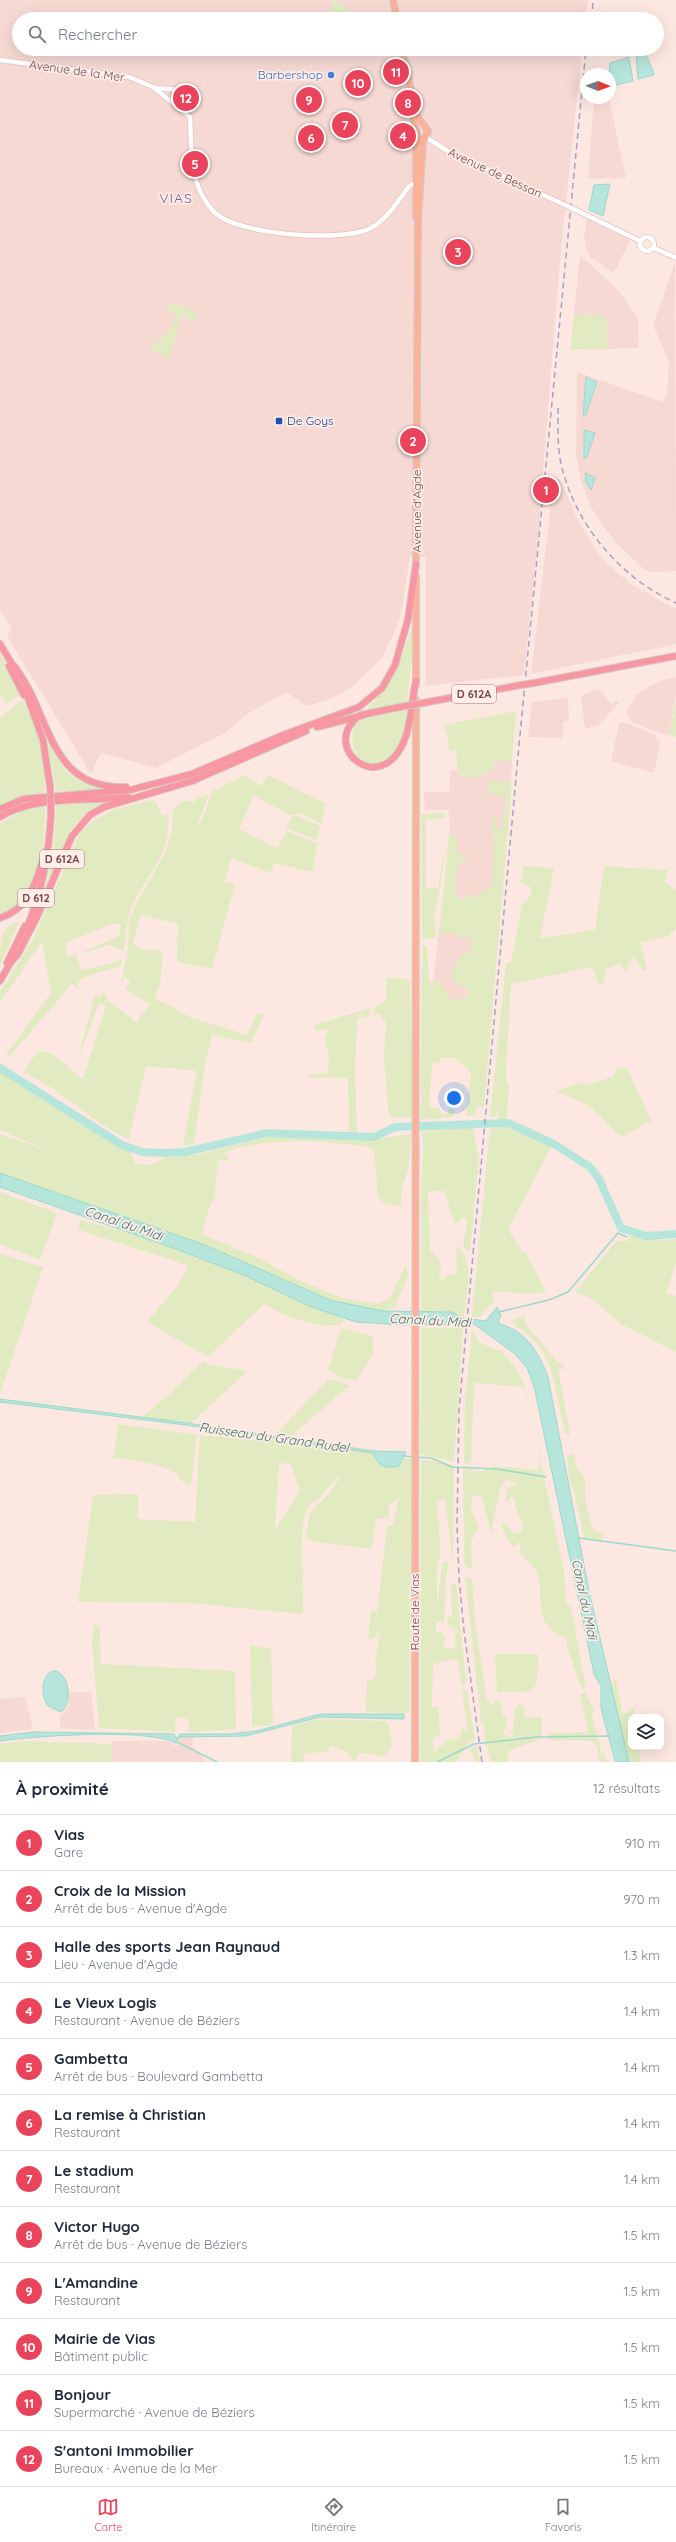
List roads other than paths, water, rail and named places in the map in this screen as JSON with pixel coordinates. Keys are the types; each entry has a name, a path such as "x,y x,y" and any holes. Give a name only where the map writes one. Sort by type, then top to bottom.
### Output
{"highway":[{"path":"316,724 359,707 371,699 390,677 408,619 416,564"},
{"name":"D 612","path":"0,644 14,666 57,751 72,771 84,780 101,786 147,786"},
{"name":"D 612","path":"0,651 23,686"},
{"name":"D 612A","path":"147,786 192,774 283,735 316,724 676,656"},
{"path":"356,718 349,727 347,737 348,748 352,759 362,766 374,768 388,763 399,752 405,740 416,681"},
{"name":"D 612","path":"0,981 34,911 42,888 48,860 50,814 49,786 43,740 31,702"},
{"name":"D 612A","path":"10,963 18,954 37,917 72,836 81,824 104,807 150,795 192,781 299,734 364,715"},
{"path":"0,809 24,799 123,791 147,786"},
{"name":"D 612A","path":"0,817 14,810 41,804 150,795"},
{"name":"D 612","path":"0,976 32,910 39,888 46,852 50,814"},
{"name":"D 612A","path":"0,918 14,912 25,903 34,890 46,852"}],"main road":[{"path":"393,0 396,12"},
{"path":"403,56 417,116 428,131 423,139 417,129 411,110 410,89"},
{"path":"417,129 423,126"},
{"name":"Avenue d'Agde","path":"416,1118 418,183 423,139"},
{"name":"Route de Vias","path":"415,1762 416,1118"}],"street":[{"name":"Avenue de la Mer","path":"0,60 129,77 153,87 190,117 193,174 197,185 217,215 247,227 276,232 321,236 355,234 375,226 410,186 418,183"},
{"name":"Avenue de la Mer","path":"153,87 194,91"},
{"name":"Avenue de Bessan","path":"423,139 640,241"},
{"path":"646,237 650,238 654,241 654,248 650,251 643,250 640,241 646,237"},
{"path":"654,248 676,258"}],"water":[{"path":"636,56 647,56 654,73 653,75 638,79"},
{"path":"629,57 633,81 616,85 616,68 610,68 610,63"},
{"path":"610,184 603,216 589,210 594,185"},
{"path":"586,377 597,382 585,416 583,416"},
{"path":"584,430 595,433 586,459 584,458"},
{"path":"585,473 595,478 591,490 586,482"},
{"name":"Canal du Midi","path":"0,1173 205,1245 330,1300 382,1311 452,1312 463,1318 486,1321 497,1307 501,1316 498,1321 500,1324 517,1332 530,1344 536,1352 548,1377 589,1591 629,1762 615,1761 601,1708 601,1686 594,1674 534,1386 527,1368 515,1354 474,1324 404,1325 356,1322 309,1306 246,1276 176,1249 0,1187"},
{"path":"0,1399 187,1423 373,1451 406,1452 399,1466 386,1467 380,1464 373,1453 186,1425 0,1402"},
{"path":"53,1671 59,1672 63,1676 68,1688 67,1702 65,1708 61,1712 48,1706 43,1692 46,1677"},
{"path":"320,1714 404,1714 404,1719 320,1717 246,1736 180,1737 176,1743 162,1738 117,1734 64,1735 0,1741 0,1736 34,1732 174,1734 177,1739 180,1734 230,1734 257,1731"}],"waterway":[{"path":"0,1068 122,1145 142,1152 185,1152 267,1133 374,1137 395,1127 508,1123 554,1144 590,1167 599,1179 621,1228 646,1236 676,1234"},
{"path":"499,1312 549,1300 568,1292 618,1233 627,1237"},
{"name":"Ruisseau du Grand Rudel","path":"403,1456 431,1458 452,1467 497,1469 546,1477"},
{"path":"579,1538 676,1551"},
{"path":"437,1762 474,1744 537,1737 610,1736"},
{"path":"177,1742 217,1762"}],"railway":[{"path":"592,12 593,0"},
{"path":"482,1762 464,1631 459,1578 457,1525 459,1410 518,756 585,56"},
{"path":"558,408 560,461 569,490 578,510 590,530 604,548 637,580 676,603"}],"place":[{"name":"Bonjour","path":"396,72"},
{"name":"Barbershop","path":"331,75"},
{"name":"Mairie de Vias","path":"358,83"},
{"name":"S'antoni Immobilier","path":"186,98"},
{"name":"L'Amandine","path":"309,100"},
{"name":"Victor Hugo","path":"408,103"},
{"name":"Le stadium","path":"345,125"},
{"name":"Le Vieux Logis","path":"403,136"},
{"name":"La remise à Christian","path":"311,138"},
{"name":"Gambetta","path":"195,164"},
{"name":"Halle des sports Jean Raynaud","path":"458,252"},
{"name":"De Goys","path":"279,421"},
{"name":"Croix de la Mission","path":"413,441"},
{"name":"Vias","path":"546,490"}],"district":[{"name":"VIAS","path":"176,198"}]}
